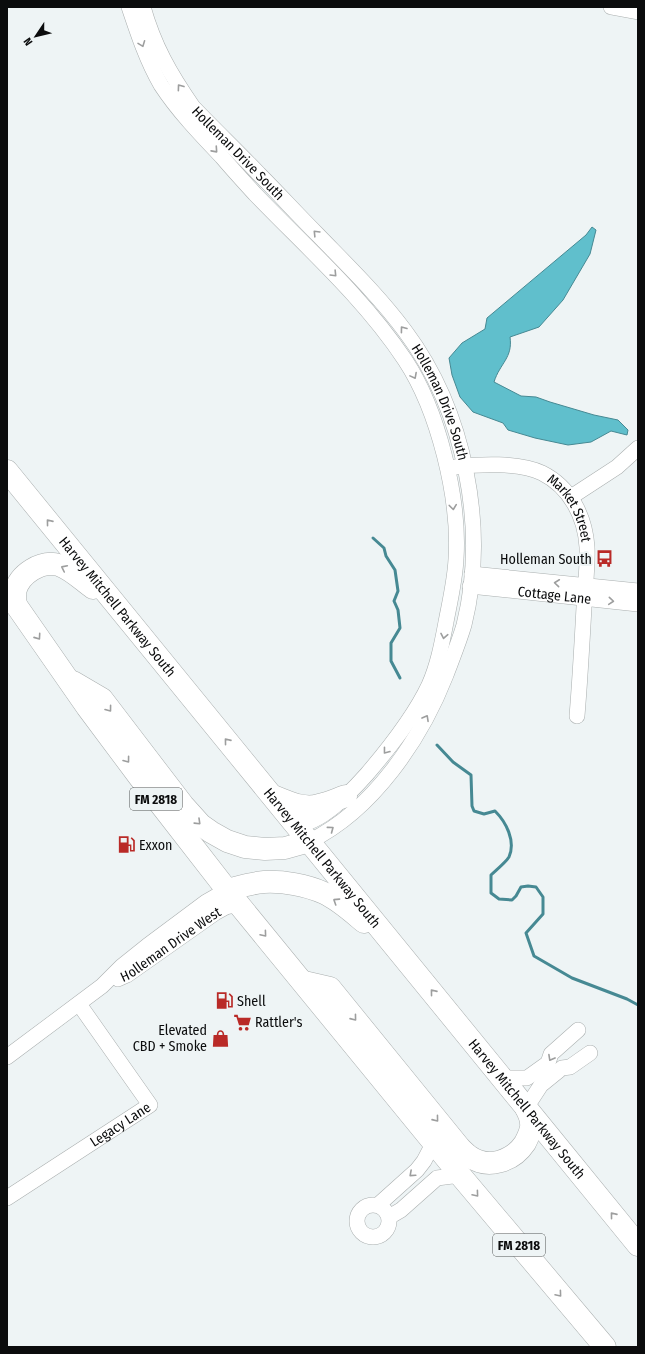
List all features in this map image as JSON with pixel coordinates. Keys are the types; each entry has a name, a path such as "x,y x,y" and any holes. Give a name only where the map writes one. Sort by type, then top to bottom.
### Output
{"highway":[{"name":"Harvey Mitchell Parkway South","path":"7,471 638,1245"},
{"path":"11,599 22,578 26,574 35,568 47,564 59,565 69,570 118,607"},
{"name":"FM 2818","path":"11,599 66,679 140,778 233,897 304,982 460,1175 605,1347"},
{"path":"66,679 102,699 183,805 201,825 211,832 227,841 245,847 265,849 285,848 303,833"},
{"path":"272,796 302,806 318,806 346,796"},
{"path":"233,897 248,884 263,882 281,882 324,893 352,911 400,952"},
{"path":"304,982 330,988 460,1148 470,1157 485,1163 500,1162 512,1157 520,1150 528,1137 531,1123 526,1108"}],"street":[{"name":"Holleman Drive South","path":"129,7 148,59 162,86 182,113 255,194 357,298 380,325 406,362 422,392 436,426 448,468 456,532 456,557 453,588 441,650 430,684 410,718 386,751 359,783 346,796 314,821 304,825 303,833 324,834 358,807 381,784 411,746 431,709 450,663 463,626 471,580 472,512 464,466 456,430 448,408 432,375 406,332 366,283 194,107 174,79 161,55 151,33 143,7"},
{"path":"611,7 638,12"},
{"path":"571,497 617,467 638,448"},
{"name":"Market Street","path":"448,468 490,465 518,467 541,473 557,482 571,497 582,519 587,546 577,716"},
{"name":"Cottage Lane","path":"471,580 636,597"},
{"name":"Holleman Drive West","path":"7,1057 79,1004 102,986 122,966 206,902 233,897"},
{"name":"Legacy Lane","path":"7,1198 150,1105 79,1004"},
{"path":"503,1078 527,1078 548,1064 551,1054 578,1030"},
{"path":"526,1108 541,1085 562,1068 570,1067 590,1053"},
{"path":"378,1205 417,1170 424,1161 434,1142"},
{"path":"389,1217 401,1210 438,1178 460,1175"},
{"path":"369,1205 378,1205 385,1209 389,1217 389,1225 385,1233 377,1237 369,1237 362,1232 357,1225 357,1216 362,1209 369,1205"}],"water":[{"path":"592,227 596,230 590,254 563,300 539,327 510,337 510,350 494,382 521,396 536,397 594,415 618,420 628,430 627,435 611,431 591,442 568,445 535,438 508,430 503,423 473,412 460,397 452,375 449,358 462,343 485,329 487,318 586,235"}],"waterway":[{"path":"373,538 384,548 386,556 395,570 398,591 394,601 398,610 400,628 391,643 391,661 400,678"},
{"path":"437,745 453,762 471,775 472,806 474,811 484,814 495,811 509,832 511,838 511,851 509,857 491,875 491,893 499,899 512,900 521,887 528,886 536,887 543,897 543,914 526,933 534,956 572,978 627,999 638,1005"}],"place":[{"name":"Holleman South","path":"605,559"},
{"name":"Exxon","path":"126,845"},
{"name":"Shell","path":"224,1001"},
{"name":"Rattler's","path":"242,1022"},
{"name":"Elevated CBD + Smoke","path":"220,1038"}]}
